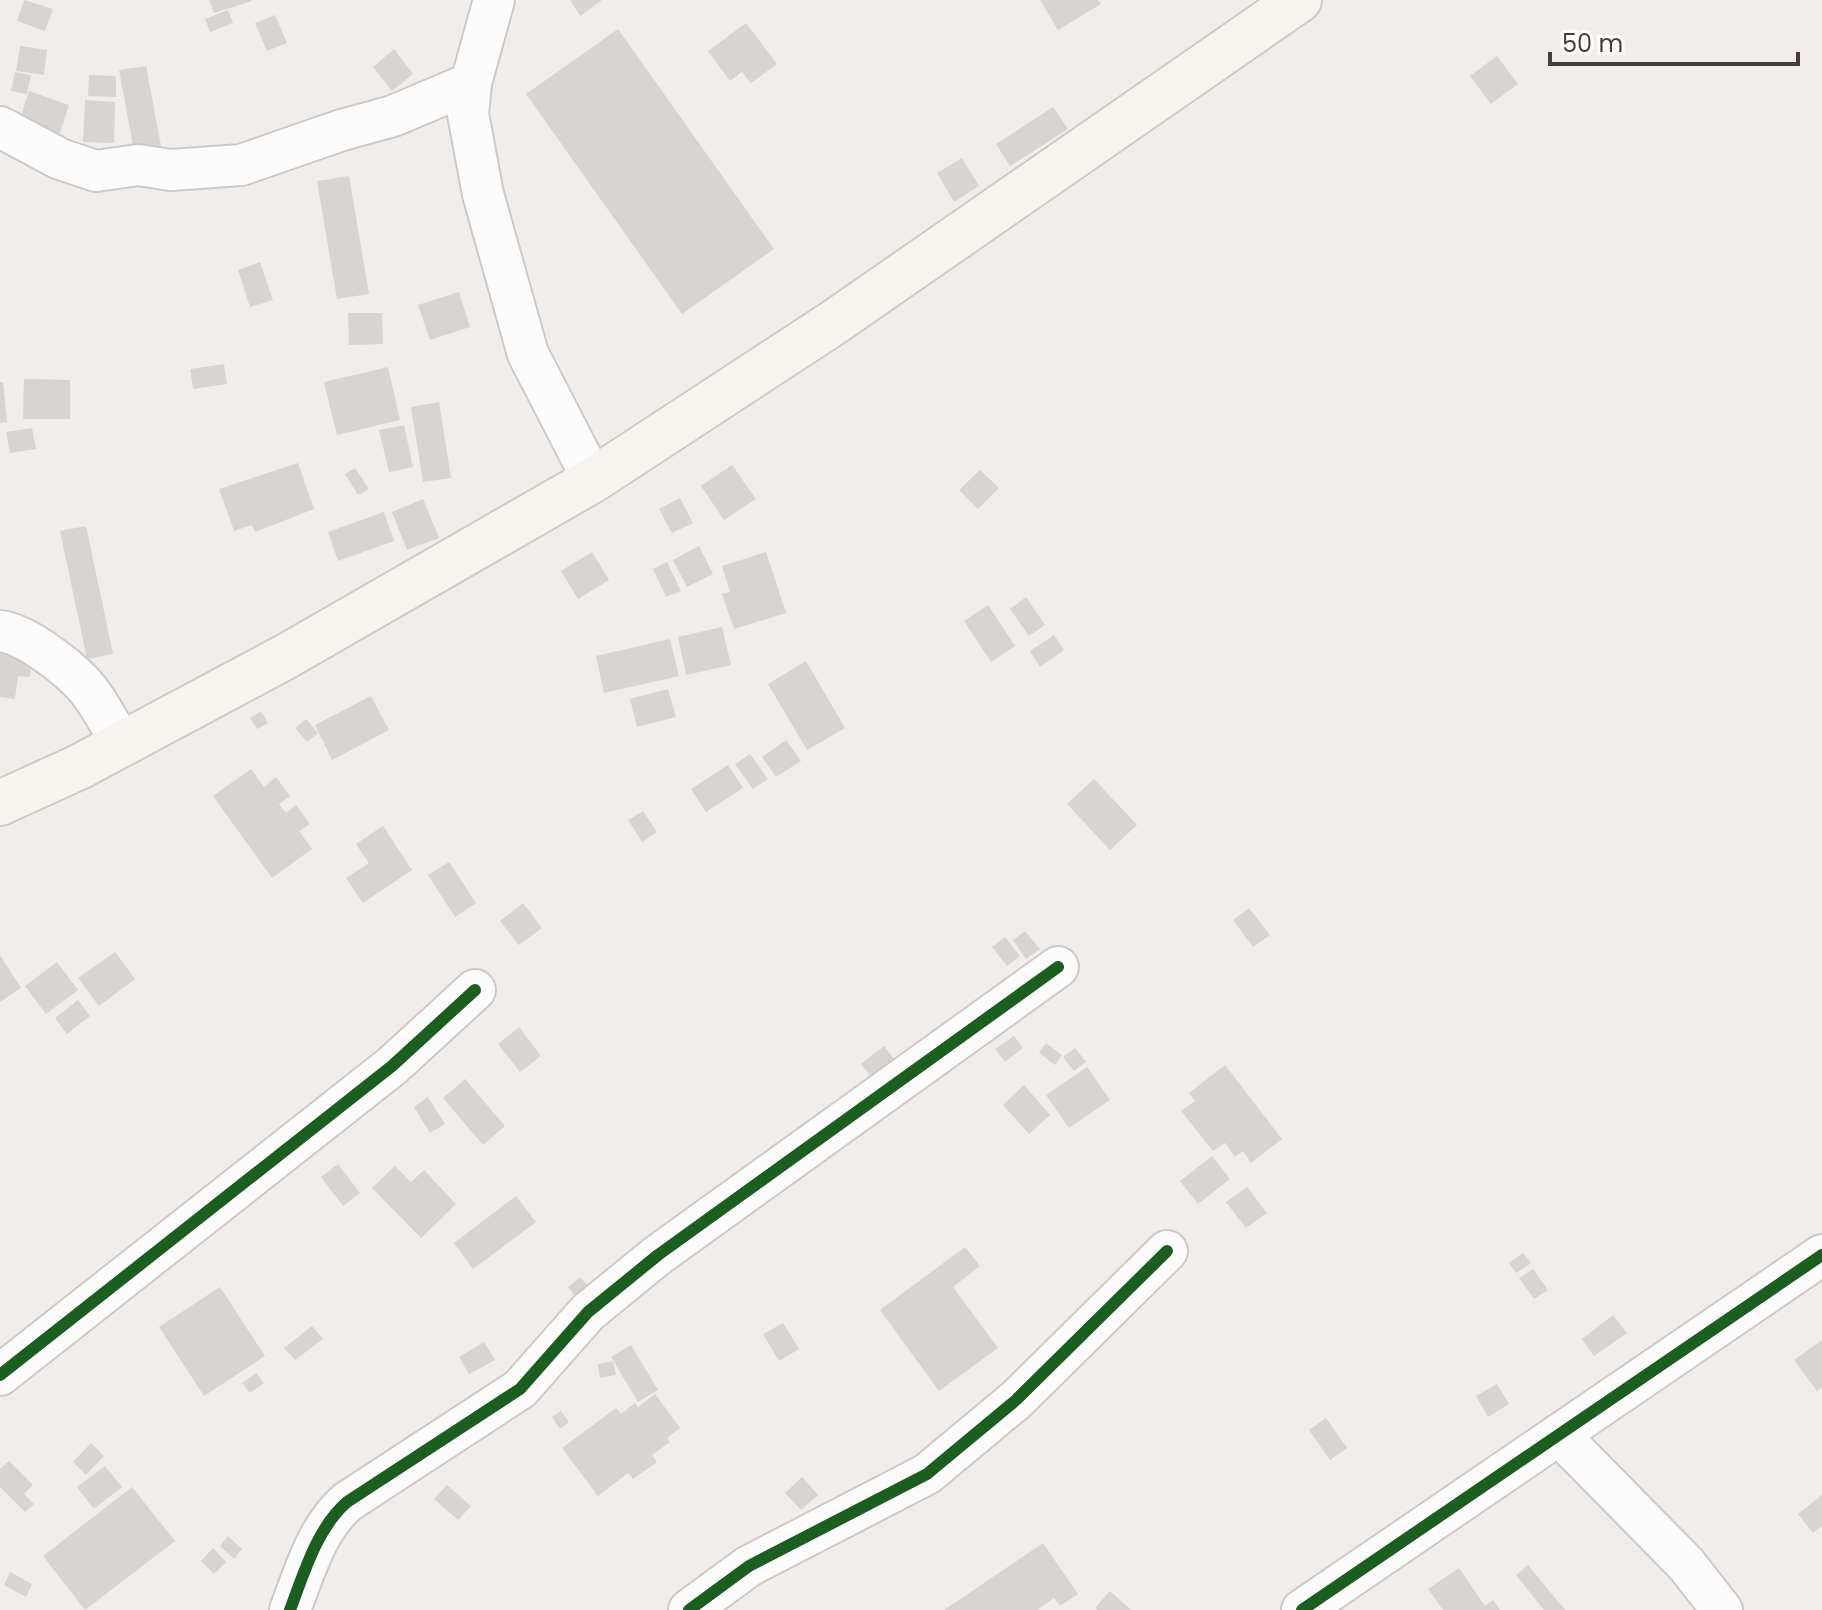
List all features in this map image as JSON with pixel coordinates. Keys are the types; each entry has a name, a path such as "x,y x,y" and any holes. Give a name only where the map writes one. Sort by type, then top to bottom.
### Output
{"main road":[{"path":"0,803 122,744 298,650 593,480 833,323 1299,0"}],"street":[{"path":"494,0 471,83 468,114 483,194 528,354 593,480"},
{"path":"0,127 60,159 96,171 138,165 171,170 241,165 393,116 471,83"},
{"path":"0,631 10,632 48,654 91,693 122,744"},
{"path":"290,1610 304,1571 326,1528 334,1513 347,1502 520,1389 588,1312 638,1270 1058,967"},
{"path":"0,1375 392,1066 475,990"},
{"path":"689,1610 749,1566 927,1474 1016,1400 1167,1251"},
{"path":"1302,1610 1822,1255"},
{"path":"1559,1435 1686,1564 1722,1610"}],"building":[{"path":"24,0 53,9 45,31 17,21"},
{"path":"209,0 251,0 252,1 214,13"},
{"path":"570,0 602,0 580,16"},
{"path":"1040,0 1098,0 1101,4 1058,30"},
{"path":"228,10 233,23 210,32 205,19"},
{"path":"275,15 287,43 267,51 255,23"},
{"path":"746,23 777,64 751,83 742,72 730,81 708,51"},
{"path":"618,29 774,249 682,314 526,94"},
{"path":"20,46 47,50 44,75 16,71"},
{"path":"394,49 413,74 392,91 373,67"},
{"path":"1497,56 1518,84 1491,104 1470,76"},
{"path":"146,66 161,146 134,151 119,70"},
{"path":"15,72 31,75 27,94 11,91"},
{"path":"89,75 116,76 116,97 88,96"},
{"path":"29,91 69,105 60,133 20,119"},
{"path":"85,100 115,102 114,143 83,142"},
{"path":"1053,107 1068,129 1010,166 996,144"},
{"path":"962,158 979,186 954,202 937,173"},
{"path":"349,176 369,294 337,299 317,181"},
{"path":"260,262 273,300 250,307 238,270"},
{"path":"459,292 470,327 430,340 418,305"},
{"path":"348,313 382,313 383,344 349,345"},
{"path":"224,364 227,384 193,389 190,369"},
{"path":"388,367 400,420 337,435 324,382"},
{"path":"24,379 70,380 70,419 23,419"},
{"path":"0,382 3,382 7,422 0,423"},
{"path":"439,402 451,478 423,482 411,407"},
{"path":"404,425 413,467 389,472 379,430"},
{"path":"32,428 36,449 10,453 6,432"},
{"path":"298,463 314,509 255,532 252,525 234,531 219,489"},
{"path":"732,465 756,499 724,520 701,486"},
{"path":"355,468 369,489 358,495 345,474"},
{"path":"980,470 999,488 978,509 959,490"},
{"path":"680,498 693,523 672,533 659,509"},
{"path":"423,499 439,538 407,550 392,512"},
{"path":"384,512 394,541 338,561 328,532"},
{"path":"86,526 113,654 87,659 60,531"},
{"path":"699,546 713,574 687,587 673,560"},
{"path":"592,552 609,580 578,599 561,571"},
{"path":"766,552 786,613 734,629 722,594 730,592 722,566"},
{"path":"667,562 681,591 666,597 653,569"},
{"path":"1026,597 1045,625 1029,636 1010,609"},
{"path":"988,605 1015,646 991,662 964,621"},
{"path":"722,627 731,665 686,675 678,637"},
{"path":"1054,635 1064,650 1040,667 1030,651"},
{"path":"670,639 679,676 604,693 596,656"},
{"path":"0,653 32,658 30,677 18,676 15,699 0,697"},
{"path":"806,661 845,728 807,750 768,684"},
{"path":"668,689 676,717 637,727 630,699"},
{"path":"371,696 389,730 332,760 315,725"},
{"path":"261,711 268,723 257,729 250,718"},
{"path":"306,719 318,733 307,742 295,728"},
{"path":"786,740 801,761 776,777 762,757"},
{"path":"750,754 768,779 753,789 735,764"},
{"path":"728,765 743,788 706,812 691,789"},
{"path":"251,769 264,787 276,777 290,796 279,804 286,813 296,805 310,824 299,831 312,849 272,878 213,796"},
{"path":"1094,779 1137,825 1110,850 1067,804"},
{"path":"643,811 657,832 642,842 628,820"},
{"path":"383,826 412,870 363,903 346,878 369,863 356,844"},
{"path":"449,862 476,903 455,917 428,875"},
{"path":"523,903 542,928 519,945 500,921"},
{"path":"1249,908 1270,935 1253,947 1233,920"},
{"path":"1025,931 1040,949 1026,959 1013,940"},
{"path":"1005,937 1020,956 1007,966 992,947"},
{"path":"115,952 135,979 99,1006 78,978"},
{"path":"0,955 21,988 0,1002"},
{"path":"57,962 78,990 46,1014 25,986"},
{"path":"78,1000 90,1016 67,1034 55,1018"},
{"path":"519,1027 541,1056 520,1072 498,1044"},
{"path":"1014,1036 1023,1048 1005,1062 995,1049"},
{"path":"1046,1043 1062,1055 1055,1065 1039,1053"},
{"path":"884,1046 900,1067 877,1084 861,1064"},
{"path":"1075,1048 1086,1062 1074,1071 1063,1057"},
{"path":"1225,1065 1282,1139 1251,1163 1243,1151 1235,1157 1225,1143 1213,1151 1181,1111 1195,1101 1189,1093"},
{"path":"1087,1067 1110,1100 1069,1128 1046,1095"},
{"path":"465,1079 505,1126 483,1145 443,1098"},
{"path":"1024,1085 1050,1115 1029,1134 1003,1105"},
{"path":"428,1097 445,1124 430,1133 414,1107"},
{"path":"1212,1156 1230,1179 1198,1204 1180,1181"},
{"path":"338,1164 360,1193 343,1206 321,1177"},
{"path":"395,1166 411,1182 424,1170 456,1204 421,1238 372,1188"},
{"path":"1247,1187 1267,1213 1246,1228 1226,1202"},
{"path":"516,1196 536,1222 473,1269 454,1243"},
{"path":"965,1247 980,1266 953,1287 998,1348 939,1391 880,1310"},
{"path":"1523,1253 1531,1263 1516,1273 1509,1263"},
{"path":"1533,1269 1548,1290 1534,1299 1519,1278"},
{"path":"580,1277 591,1289 578,1300 568,1287"},
{"path":"220,1287 265,1356 204,1396 159,1327"},
{"path":"1613,1315 1627,1333 1594,1356 1582,1339"},
{"path":"783,1323 799,1349 779,1361 763,1334"},
{"path":"312,1326 323,1339 295,1360 284,1348"},
{"path":"1822,1340 1822,1387 1817,1391 1794,1360"},
{"path":"484,1342 495,1360 469,1374 459,1357"},
{"path":"631,1345 658,1390 638,1402 611,1357"},
{"path":"613,1361 616,1375 600,1378 598,1364"},
{"path":"256,1373 264,1383 250,1393 242,1383"},
{"path":"1497,1384 1509,1404 1488,1417 1476,1396"},
{"path":"655,1394 680,1428 667,1438 670,1442 652,1455 657,1462 633,1479 628,1473 598,1496 562,1448 616,1408 621,1414 635,1403 638,1407"},
{"path":"561,1411 569,1422 560,1429 552,1417"},
{"path":"1326,1418 1347,1448 1330,1460 1309,1430"},
{"path":"91,1443 104,1456 86,1475 73,1462"},
{"path":"9,1461 33,1485 24,1494 34,1504 25,1512 0,1487 0,1469"},
{"path":"105,1466 122,1487 94,1509 77,1487"},
{"path":"802,1477 818,1495 801,1510 785,1493"},
{"path":"447,1485 471,1506 458,1520 434,1499"},
{"path":"132,1487 175,1541 85,1610 43,1556"},
{"path":"1822,1495 1822,1526 1813,1533 1798,1514"},
{"path":"228,1536 242,1549 234,1559 220,1546"},
{"path":"1043,1543 1078,1594 1060,1606 1054,1598 1037,1610 944,1610"},
{"path":"213,1548 226,1562 214,1574 201,1561"},
{"path":"1528,1565 1565,1610 1544,1610 1516,1575"},
{"path":"1459,1568 1485,1606 1493,1600 1500,1610 1443,1610 1428,1589"},
{"path":"10,1572 32,1584 26,1597 4,1585"},
{"path":"1110,1591 1131,1610 1097,1610 1095,1608"}],"cycle path":[{"path":"290,1610 319,1538 347,1502 520,1389 588,1312 658,1255 1058,967"},
{"path":"0,1375 392,1066 475,990"},
{"path":"689,1610 749,1566 927,1474 1016,1400 1167,1251"},
{"path":"1302,1610 1822,1255"}]}
